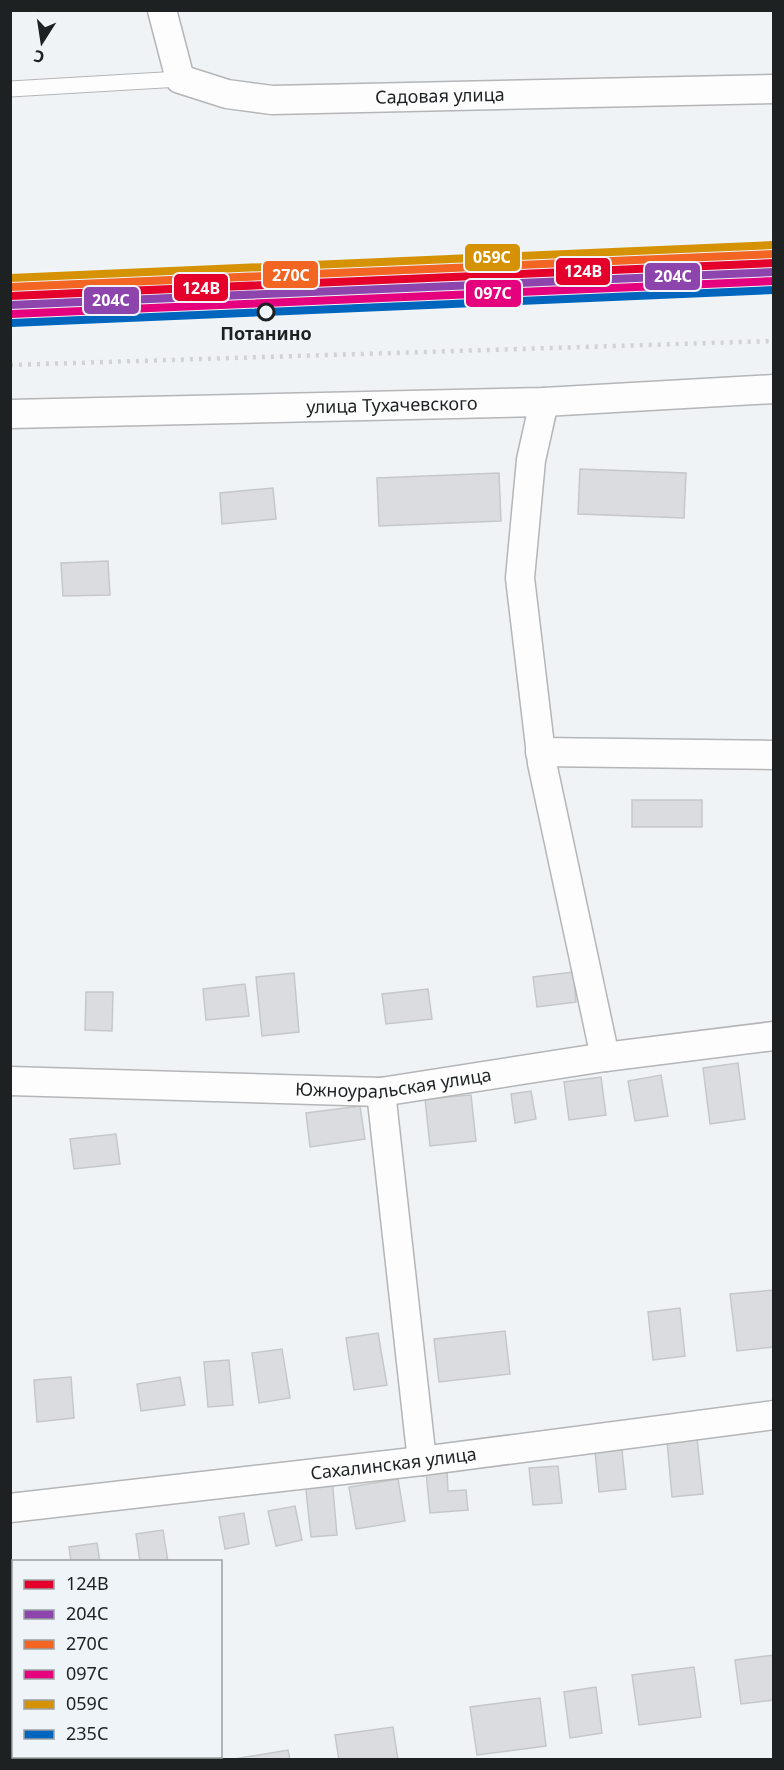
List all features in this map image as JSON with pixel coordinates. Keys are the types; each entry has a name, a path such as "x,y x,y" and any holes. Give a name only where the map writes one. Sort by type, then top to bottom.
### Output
{"street":[{"path":"162,10 180,79"},
{"name":"Садовая улица","path":"180,79 227,94 272,100 774,89"},
{"name":"улица Тухачевского","path":"10,414 544,402 774,389"},
{"path":"544,402 531,460 520,578 540,752 605,1057"},
{"path":"540,752 774,755"},
{"name":"Южноуральская улица","path":"10,1081 381,1092 605,1057 774,1036"},
{"path":"381,1092 423,1461"},
{"name":"Сахалинская улица","path":"10,1508 423,1461 774,1415"}],"lane":[{"path":"10,89 180,79"}],"building":[{"path":"580,469 686,473 684,518 578,514"},
{"path":"499,473 501,521 379,526 377,478"},
{"path":"273,488 276,519 222,524 220,493"},
{"path":"108,561 110,595 63,596 61,563"},
{"path":"632,800 702,800 702,827 632,827"},
{"path":"573,972 576,1002 537,1007 533,977"},
{"path":"294,973 299,1032 262,1036 256,977"},
{"path":"245,984 249,1016 206,1020 203,989"},
{"path":"428,989 432,1019 386,1024 382,994"},
{"path":"86,992 113,992 112,1031 85,1030"},
{"path":"738,1063 745,1119 710,1124 703,1068"},
{"path":"661,1075 668,1116 635,1121 628,1081"},
{"path":"601,1077 606,1115 569,1120 564,1082"},
{"path":"531,1091 536,1119 515,1123 511,1094"},
{"path":"471,1095 476,1141 430,1146 425,1099"},
{"path":"360,1106 365,1139 310,1147 306,1113"},
{"path":"116,1134 120,1164 74,1169 70,1139"},
{"path":"774,1290 774,1347 737,1351 730,1294"},
{"path":"680,1308 685,1356 653,1360 648,1312"},
{"path":"505,1331 510,1374 439,1382 434,1339"},
{"path":"378,1333 387,1385 354,1390 346,1338"},
{"path":"282,1349 290,1398 259,1403 252,1353"},
{"path":"229,1360 233,1405 208,1407 204,1362"},
{"path":"71,1377 74,1418 37,1422 34,1380"},
{"path":"180,1377 185,1405 141,1411 137,1384"},
{"path":"697,1438 703,1494 672,1497 667,1441"},
{"path":"622,1450 626,1489 599,1492 595,1452"},
{"path":"558,1466 562,1503 533,1505 529,1468"},
{"path":"447,1470 448,1491 466,1490 468,1510 430,1513 426,1472"},
{"path":"332,1478 337,1535 311,1537 305,1481"},
{"path":"398,1479 405,1521 356,1529 349,1487"},
{"path":"295,1506 302,1540 276,1546 268,1511"},
{"path":"244,1513 249,1544 225,1549 219,1517"},
{"path":"163,1530 168,1560 140,1560 136,1534"},
{"path":"97,1543 100,1560 71,1560 69,1547"},
{"path":"12,1578 12,1637 10,1637 10,1579"},
{"path":"774,1655 774,1700 741,1704 735,1660"},
{"path":"694,1667 701,1717 639,1725 632,1675"},
{"path":"596,1687 602,1733 570,1738 564,1692"},
{"path":"540,1698 546,1746 477,1755 470,1707"},
{"path":"393,1727 398,1760 339,1760 335,1735"},
{"path":"288,1750 290,1760 228,1760"}],"railway":[{"path":"10,365 774,341"}],"transit line":[{"name":"059С","path":"10,278 773,245"},
{"name":"270С","path":"10,287 774,254"},
{"name":"124В","path":"10,296 774,263"},
{"name":"204С","path":"10,305 774,272"},
{"name":"097С","path":"11,314 774,281"},
{"name":"235С","path":"11,323 774,290"}],"place":[{"name":"Потанино","path":"266,312"}]}
